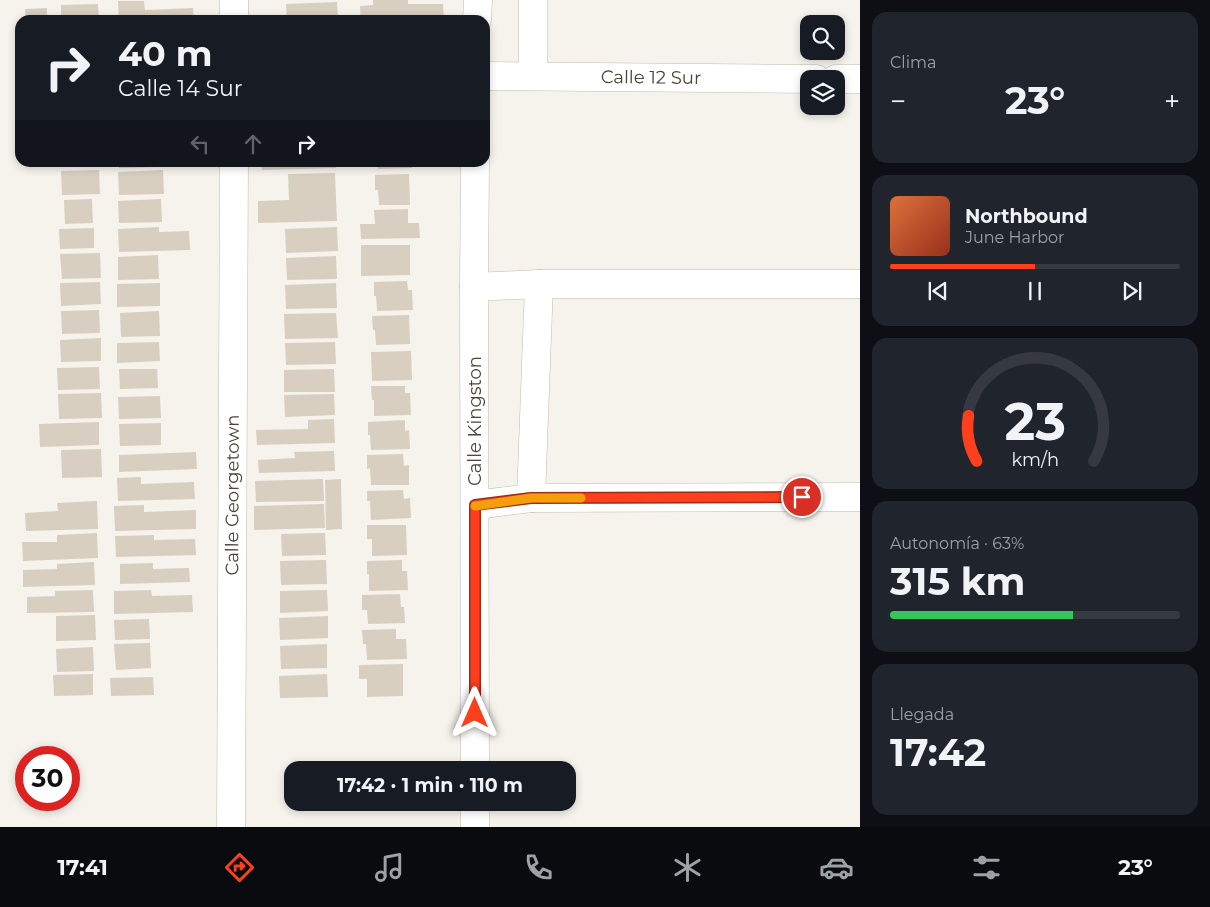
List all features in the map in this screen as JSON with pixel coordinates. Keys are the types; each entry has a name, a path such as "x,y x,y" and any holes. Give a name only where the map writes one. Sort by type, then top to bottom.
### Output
{"street":[{"path":"234,0 234,15"},
{"path":"478,0 478,15"},
{"path":"533,0 533,76"},
{"name":"Calle 12 Sur","path":"490,76 800,79"},
{"path":"845,79 860,79"},
{"name":"Calle Georgetown","path":"230,827 234,167"},
{"name":"Calle Kingston","path":"475,167 475,761"},
{"path":"531,498 538,284"},
{"path":"474,287 538,284 860,284"},
{"path":"475,505 531,498 860,497"},
{"path":"475,811 475,827"}],"building":[{"path":"373,0 408,0 408,4 443,4 444,15 361,15 360,6 373,5"},
{"path":"118,1 144,1 145,10 193,8 194,15 119,15"},
{"path":"337,2 338,15 287,15 286,4"},
{"path":"98,4 99,15 61,15 61,5"},
{"path":"47,8 47,15 26,15 25,9"},
{"path":"119,167 160,167 119,168"},
{"path":"262,167 336,168 262,170"},
{"path":"378,167 412,167 412,168 378,169"},
{"path":"99,170 100,194 62,195 61,171"},
{"path":"163,170 164,194 119,195 118,172"},
{"path":"335,173 337,221 258,223 258,201 289,200 288,174"},
{"path":"409,174 410,205 379,205 378,190 375,190 375,175"},
{"path":"92,199 93,223 65,224 64,200"},
{"path":"161,199 162,222 119,223 118,201"},
{"path":"408,209 408,223 419,223 420,238 361,239 360,224 375,224 374,210"},
{"path":"159,227 159,232 189,231 190,250 119,252 118,229"},
{"path":"337,227 338,251 286,253 285,229"},
{"path":"94,228 94,248 60,249 59,229"},
{"path":"361,245 410,245 410,275 361,276"},
{"path":"100,253 101,278 62,279 60,254"},
{"path":"158,255 159,279 118,280 118,257"},
{"path":"336,256 337,279 287,280 286,258"},
{"path":"407,281 408,290 412,290 413,310 377,311 374,282"},
{"path":"100,282 101,304 61,306 60,283"},
{"path":"160,283 160,306 117,307 117,284"},
{"path":"336,283 337,308 286,309 285,285"},
{"path":"99,310 100,333 62,334 61,311"},
{"path":"159,311 160,336 121,337 120,313"},
{"path":"336,313 338,338 285,339 284,314"},
{"path":"409,315 410,344 376,345 372,316"},
{"path":"101,338 101,361 61,362 60,340"},
{"path":"159,342 160,361 117,363 117,343"},
{"path":"335,342 336,364 286,365 285,343"},
{"path":"411,351 412,380 372,381 371,352"},
{"path":"99,367 100,389 58,390 57,368"},
{"path":"119,369 157,369 158,388 120,389"},
{"path":"334,369 335,392 284,392 284,370"},
{"path":"371,386 405,386 405,393 410,393 411,415 374,416 374,400 372,400"},
{"path":"101,393 102,418 59,419 58,394"},
{"path":"334,394 335,415 285,417 284,395"},
{"path":"160,396 161,418 119,419 118,397"},
{"path":"334,419 335,443 257,445 256,430 308,429 308,420"},
{"path":"405,420 405,431 409,430 410,449 371,450 368,422"},
{"path":"99,422 99,445 40,447 39,424"},
{"path":"161,423 161,445 120,446 119,424"},
{"path":"101,449 102,477 62,478 61,450"},
{"path":"334,451 335,471 259,473 258,460 295,458 294,452"},
{"path":"196,452 197,469 119,472 119,455"},
{"path":"403,454 404,466 409,465 409,485 371,485 370,468 367,469 367,455"},
{"path":"141,477 141,484 194,482 195,499 118,501 117,478"},
{"path":"323,479 324,501 256,502 255,481"},
{"path":"341,479 342,529 326,530 325,480"},
{"path":"403,490 404,499 410,498 411,518 371,520 370,501 367,501 367,491"},
{"path":"97,501 98,529 26,531 25,513 58,511 57,503"},
{"path":"324,504 325,528 254,530 254,506"},
{"path":"144,505 144,512 196,510 196,529 115,531 114,506"},
{"path":"367,525 406,525 407,555 372,556 372,539 367,539"},
{"path":"97,533 98,558 23,561 22,542 57,542 57,535"},
{"path":"325,533 326,555 282,556 281,534"},
{"path":"154,535 154,540 195,539 196,555 116,557 115,536"},
{"path":"326,560 327,584 281,585 280,561"},
{"path":"402,560 402,571 407,571 408,590 369,591 367,561"},
{"path":"94,562 95,585 23,587 23,570 57,569 57,564"},
{"path":"153,563 153,569 189,568 190,582 120,584 120,564"},
{"path":"93,590 94,612 27,613 27,597 55,596 55,591"},
{"path":"151,590 152,596 192,595 193,612 114,614 114,591"},
{"path":"327,590 328,611 280,613 280,591"},
{"path":"400,594 401,607 404,607 405,623 368,624 367,610 362,610 362,595"},
{"path":"95,615 96,640 56,641 56,616"},
{"path":"328,616 328,638 280,640 279,618"},
{"path":"149,619 150,639 115,640 114,620"},
{"path":"396,629 396,639 406,639 407,659 367,660 366,644 363,644 362,630"},
{"path":"150,643 151,668 116,670 114,644"},
{"path":"327,644 327,668 281,669 280,646"},
{"path":"93,647 94,671 57,672 56,649"},
{"path":"403,664 403,696 367,697 367,679 359,679 359,665"},
{"path":"93,674 93,695 54,696 53,675"},
{"path":"327,674 328,697 280,698 279,676"},
{"path":"153,677 154,695 111,696 110,678"}],"slow traffic":[{"path":"475,506 531,498 581,498"}],"route":[{"path":"475,713 475,505 531,498 802,497"}]}
